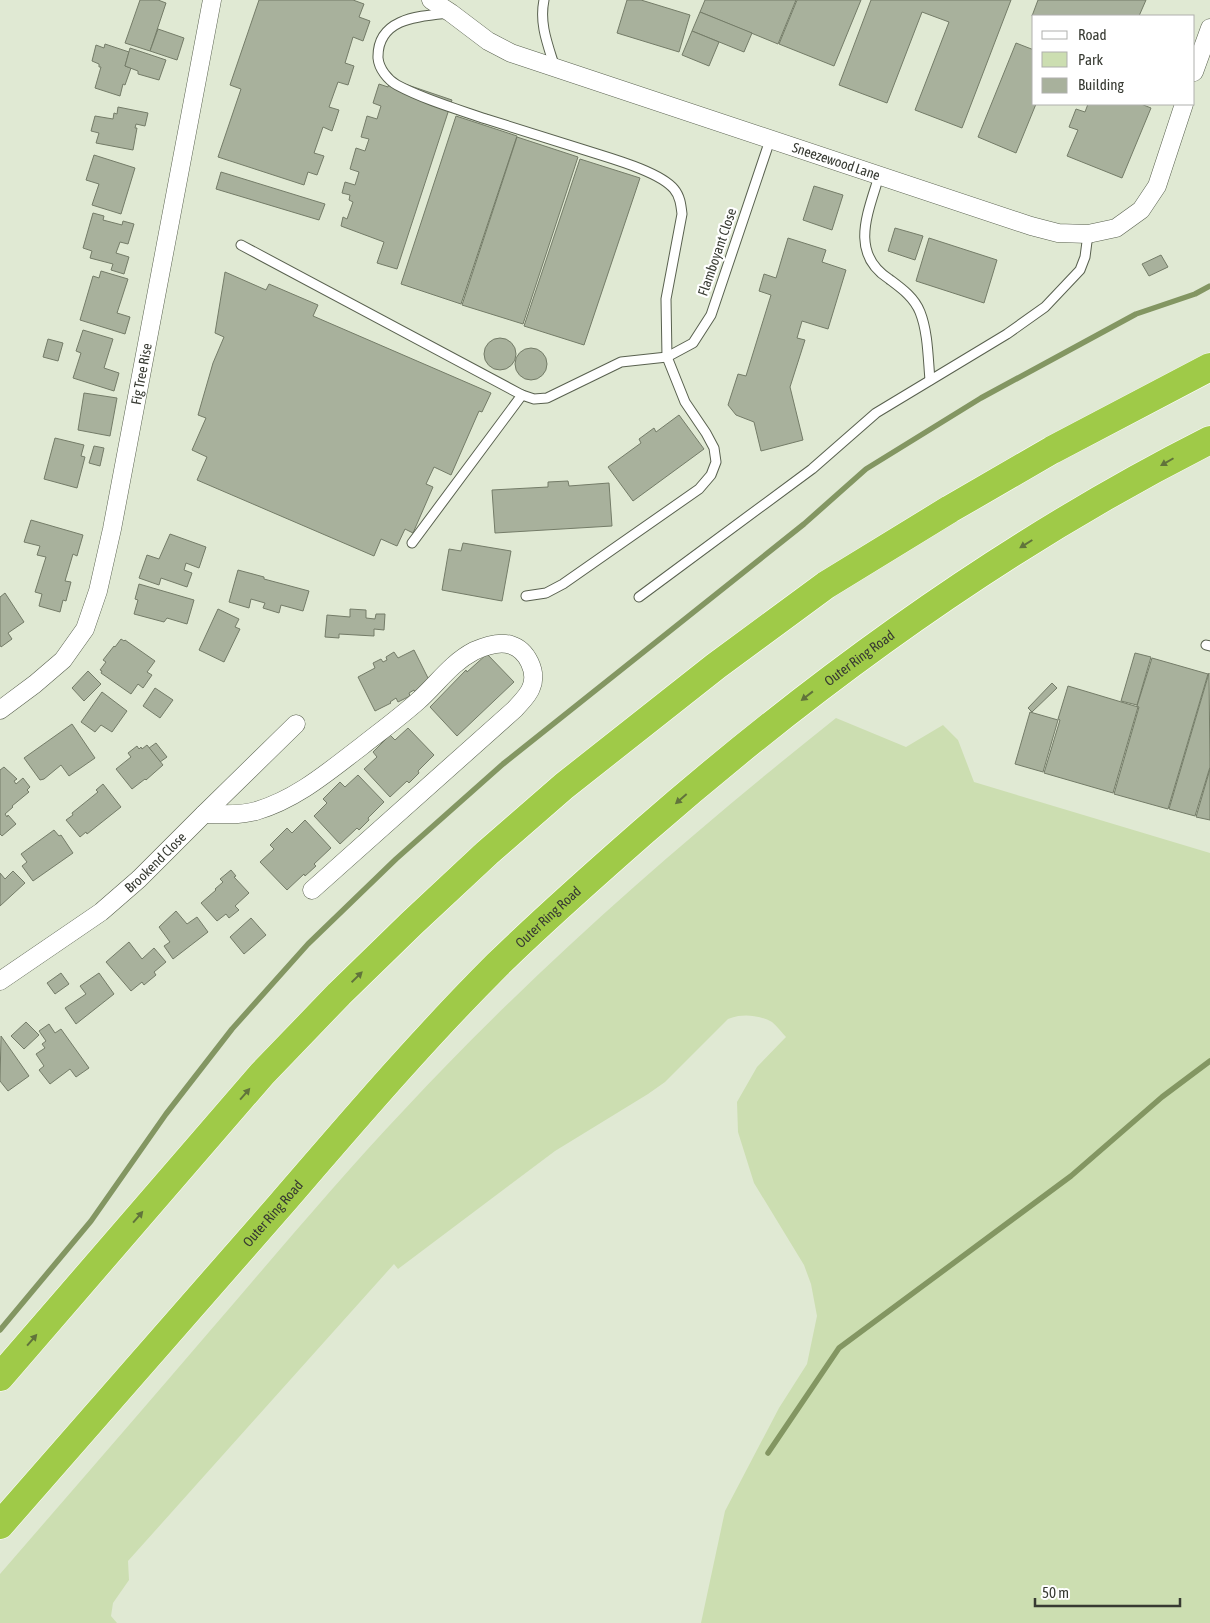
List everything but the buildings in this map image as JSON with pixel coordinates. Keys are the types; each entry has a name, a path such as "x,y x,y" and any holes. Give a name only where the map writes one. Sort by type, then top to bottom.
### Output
{"highway":[{"path":"0,1377 269,1067 412,922 564,786 716,666 826,585 950,509 1052,450 1210,367"},
{"name":"Outer Ring Road","path":"0,1525 401,1066 497,965 572,894 708,775 809,694 901,627 974,576 1071,516 1175,457 1210,440"}],"street":[{"name":"Fig Tree Rise","path":"0,710 63,660 85,629 98,591 116,510 212,0"},
{"name":"Sneezewood Lane","path":"431,0 452,13 488,41 511,53 879,176 1031,226 1058,233 1088,234 1116,228 1141,210 1157,186 1184,105"},
{"path":"1195,69 1210,28"},
{"path":"204,814 234,814 255,811 284,801 308,786 418,701 450,668 473,651 493,644 511,645 523,652 530,663 533,674 531,688 515,710 312,890"},
{"name":"Brookend Close","path":"0,981 101,912 139,879 296,724"}],"lane":[{"path":"544,0 541,14 545,36 555,68"},
{"path":"452,13 415,16 396,24 385,34 378,47 378,61 384,73 396,85 452,108 631,165 660,178 674,188 681,200 682,214 666,299 667,357 685,402 714,448 716,462 711,475 699,489 563,584 546,593 526,596"},
{"name":"Flamboyant Close","path":"667,357 693,343 710,315 770,140"},
{"path":"879,176 865,228 864,242 867,255 884,276 902,288 920,312 925,331 930,380"},
{"path":"639,597 812,469 876,413 1007,334 1045,307 1080,270 1085,256 1088,234"},
{"path":"241,245 522,395 534,399 547,398 621,362 667,357"},
{"path":"412,544 522,395"}],"green space":[{"path":"836,718 906,747 943,725 958,740 974,782 1210,853 1210,1623 701,1623 725,1511 779,1408 807,1364 817,1316 811,1284 804,1265 754,1183 738,1132 737,1102 757,1067 786,1037 772,1022 756,1016 745,1015 728,1019 665,1082 555,1151 398,1269 394,1264 128,1561 129,1580 113,1603 111,1616 117,1623 0,1623 0,1574 305,1220 379,1137 506,1005 559,955 723,810"}],"waterway":[{"path":"0,1330 91,1221 166,1114 232,1029 308,944 396,859 503,764 804,524 866,469 981,398 1136,314 1195,294 1210,286"},
{"path":"768,1453 839,1348 1071,1176 1162,1097 1210,1061"}]}
